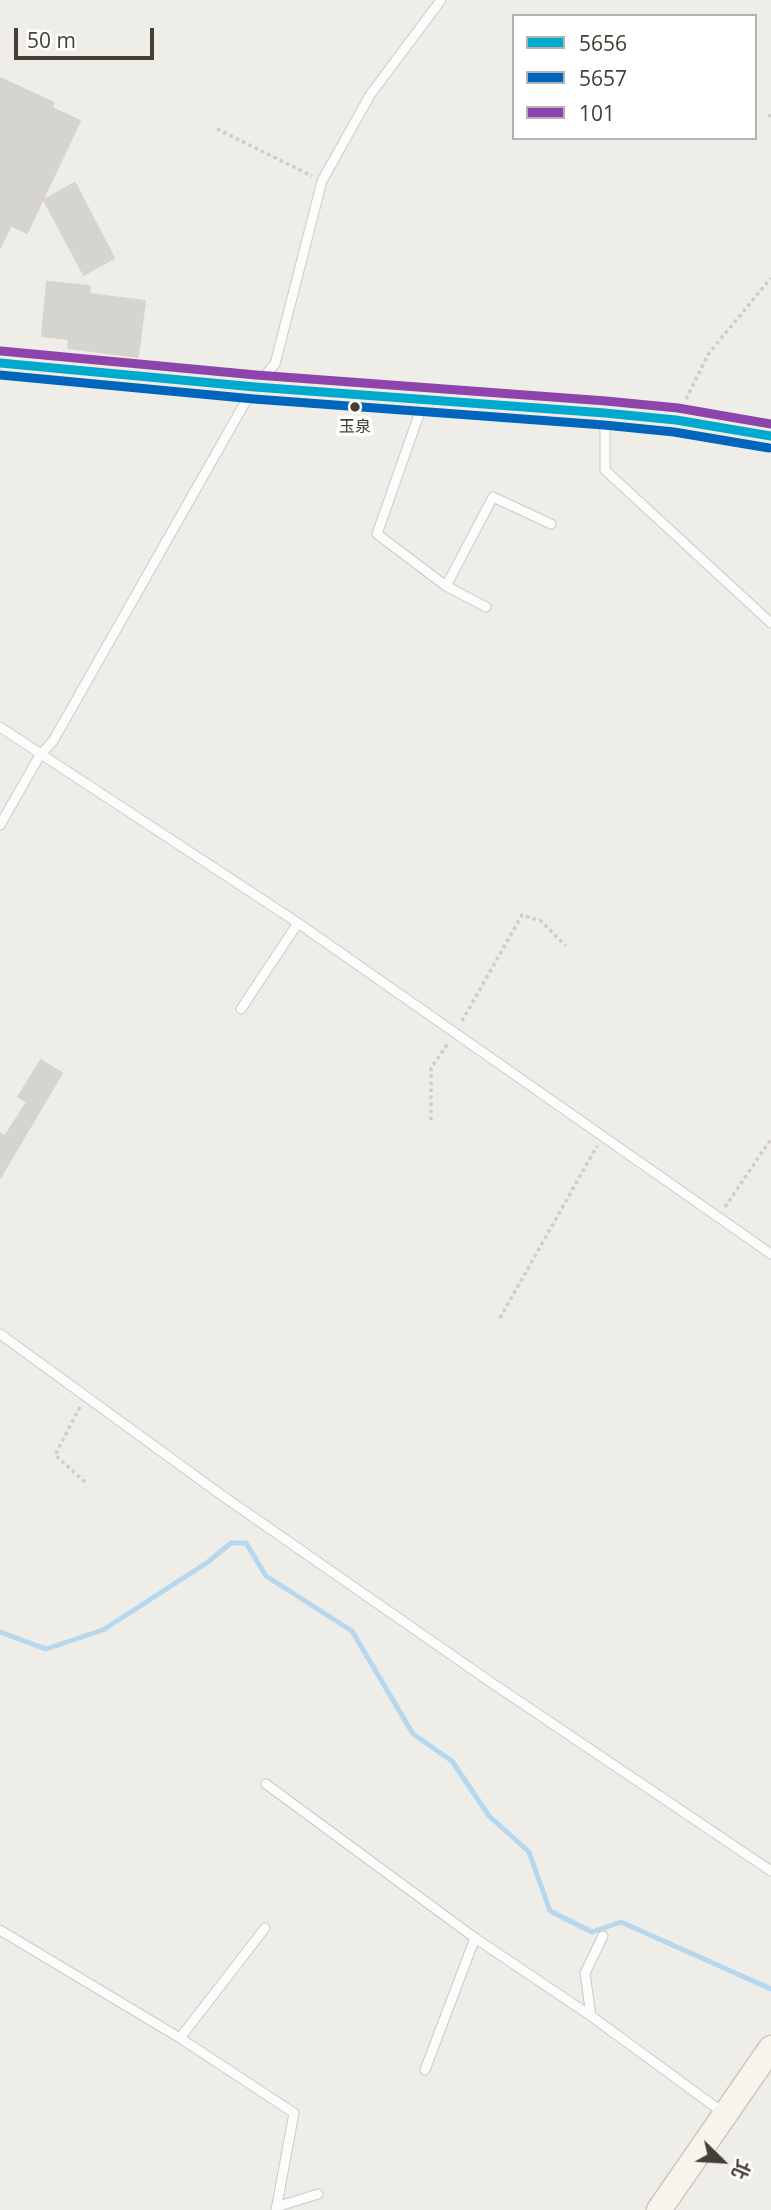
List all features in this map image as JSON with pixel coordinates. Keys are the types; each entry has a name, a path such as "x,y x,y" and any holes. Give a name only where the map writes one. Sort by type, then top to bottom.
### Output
{"main road":[{"path":"0,363 255,387 605,413 676,420 771,436"},
{"path":"659,2210 771,2048"}],"lane":[{"path":"0,825 40,755 53,740 234,418 275,364 322,181 370,95 440,0"},
{"path":"424,399 377,534 446,586 486,607"},
{"path":"605,413 605,471 771,623"},
{"path":"446,586 494,497 551,524"},
{"path":"0,727 298,923 771,1254"},
{"path":"241,1009 298,923"},
{"path":"0,1334 220,1494 771,1871"},
{"path":"266,1784 475,1938 591,2016 726,2114"},
{"path":"180,2038 265,1928"},
{"path":"0,1930 180,2038 294,2113 276,2208 318,2194"},
{"path":"591,2016 585,1973 603,1936"},
{"path":"425,2070 475,1938"}],"path":[{"path":"217,129 322,181"},
{"path":"676,420 709,353 771,278"},
{"path":"431,1120 431,1068 455,1033 522,915 541,921 566,946"},
{"path":"500,1318 603,1136"},
{"path":"718,1217 771,1139"},
{"path":"86,1396 55,1455 86,1483"}],"building":[{"path":"0,78 54,103 52,108 80,121 27,233 11,225 0,248"},
{"path":"75,183 114,258 84,275 44,200"},
{"path":"47,282 90,286 89,294 145,301 138,357 68,348 69,339 42,336"},
{"path":"41,1060 62,1073 0,1178 0,1133 5,1136 27,1102 18,1097"}],"waterway":[{"path":"0,1632 46,1649 103,1630 208,1562 231,1543 246,1543 266,1576 352,1631 413,1734 452,1761 489,1816 529,1852 550,1911 592,1932 621,1922 771,1989"}],"transit line":[{"name":"101","path":"1,351 256,375 606,401 678,408 771,424"},
{"name":"5656","path":"0,363 255,387 605,413 676,420 771,436"},
{"name":"5657","path":"0,375 254,399 604,425 674,432 769,448"}],"place":[{"name":"玉泉","path":"355,407"}]}
